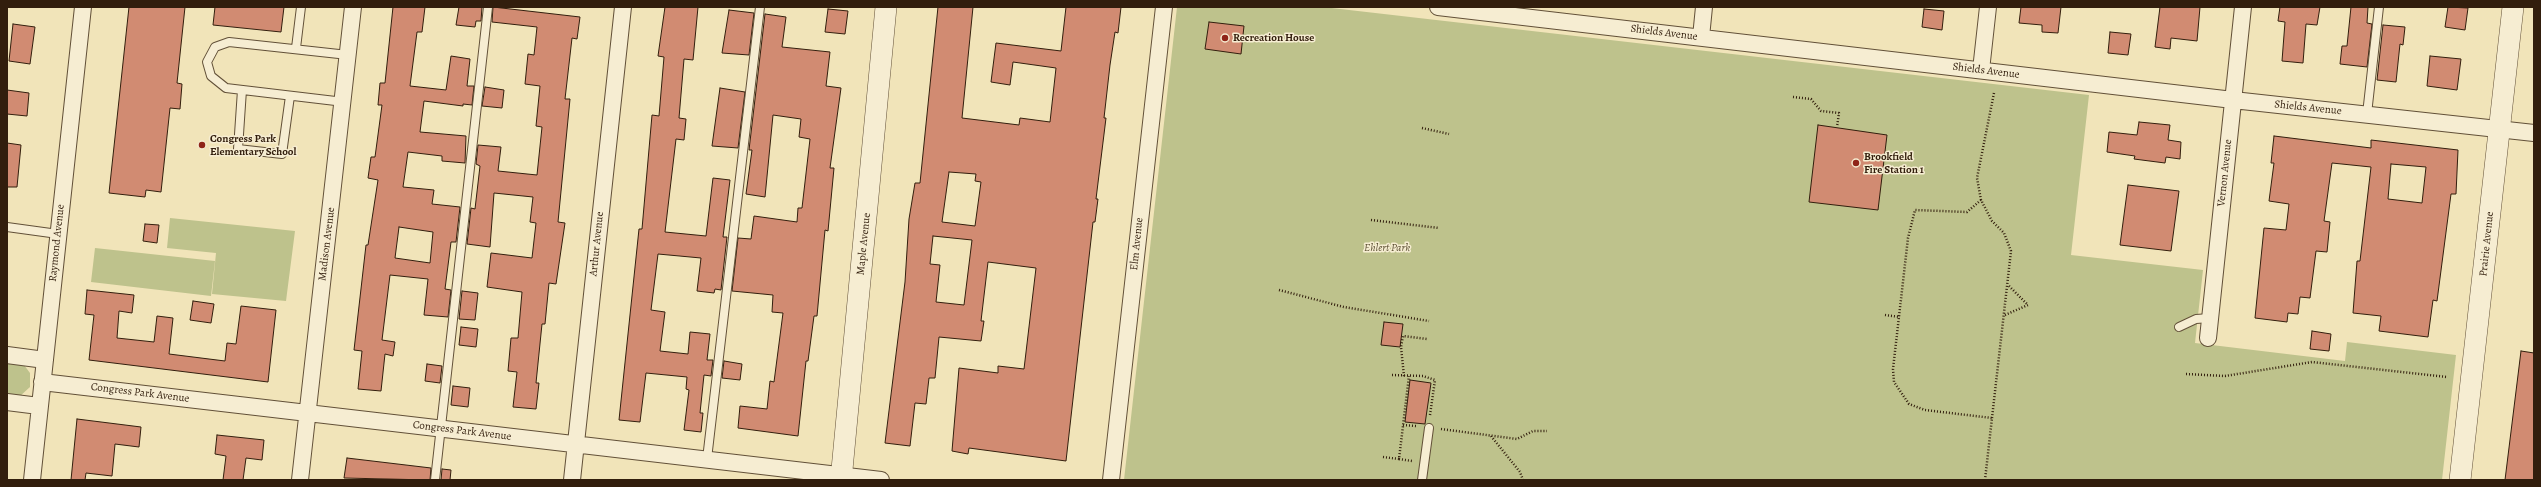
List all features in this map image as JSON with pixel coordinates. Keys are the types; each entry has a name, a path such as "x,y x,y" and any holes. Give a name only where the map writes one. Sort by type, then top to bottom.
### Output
{"street":[{"name":"Raymond Avenue","path":"32,480 83,7"},
{"name":"Madison Avenue","path":"300,480 344,102 353,7"},
{"name":"Arthur Avenue","path":"572,480 622,7"},
{"name":"Maple Avenue","path":"841,478 886,7"},
{"name":"Elm Avenue","path":"1111,480 1164,7"},
{"name":"Shields Avenue","path":"1438,7 1486,10 2233,100 2534,132"},
{"path":"1701,37 1704,7"},
{"path":"1981,70 1988,7"},
{"name":"Vernon Avenue","path":"2208,338 2243,7"},
{"name":"Prairie Avenue","path":"2460,480 2513,7"},
{"path":"7,355 45,360"},
{"name":"Congress Park Avenue","path":"42,382 706,459 841,478 881,480"},
{"path":"7,402 40,406"}],"lane":[{"path":"296,48 301,7"},
{"path":"435,480 488,7"},
{"path":"706,459 760,7"},
{"path":"2367,114 2379,7"},
{"path":"344,102 226,88 211,76 207,62 215,47 229,42 296,48 348,55"},
{"path":"242,90 238,149 282,154 290,96"},
{"path":"7,227 58,234"},
{"path":"2179,327 2196,319 2210,318"},
{"path":"1422,480 1429,428"}],"path":[{"path":"1985,480 2009,285 2011,251 2004,233 1992,221 1981,200 1977,178 1981,149 1987,132 1994,93"},
{"path":"1793,97 1811,99 1821,111 1839,113 1837,127"},
{"path":"1422,128 1449,134"},
{"path":"1981,200 1967,212 1915,210 1908,238 1894,369 1894,382 1909,404 1925,410 1992,418"},
{"path":"1371,220 1439,228"},
{"path":"2005,315 2028,304 2009,285"},
{"path":"1279,290 1344,307 1429,321"},
{"path":"1885,315 1900,317"},
{"path":"1404,376 1401,347 1403,336 1427,338"},
{"path":"2186,374 2225,376 2312,362 2447,377"},
{"path":"1392,375 1435,380 1429,428 1517,439 1533,431 1547,431"},
{"path":"1383,457 1399,459 1409,376"},
{"path":"1491,435 1520,472 1523,480"}],"green space":[{"name":"Ehlert Park","path":"1177,7 1323,7 2089,95 2071,255 2203,270 2195,343 2345,361 2347,342 2456,355 2442,480 1124,480"},
{"path":"170,218 295,231 286,301 212,294 216,253 167,248"},
{"path":"95,248 215,261 211,296 91,282"},
{"path":"7,361 24,365 30,373 30,387 19,397 7,399"}],"building":[{"path":"129,7 185,7 177,83 182,84 180,109 170,108 161,192 146,190 145,197 109,193"},
{"path":"215,7 284,7 281,32 213,25"},
{"path":"393,7 425,7 422,32 417,32 410,86 446,90 451,56 470,59 467,86 474,86 472,105 463,104 463,106 424,101 420,132 466,136 465,163 442,161 442,156 408,152 403,187 434,190 432,204 460,207 456,242 451,242 445,289 451,290 448,317 424,315 428,279 390,275 382,340 395,342 393,356 385,354 381,391 358,389 362,351 354,350 366,245 368,245 378,180 368,178 371,157 375,157 382,105 378,105 380,83 385,83","holes":["399,227 433,232 430,263 395,258"]},
{"path":"459,7 482,7 481,21 476,21 475,27 456,25"},
{"path":"493,7 580,17 577,39 572,38 565,99 570,99 558,222 565,223 556,284 549,283 545,324 542,324 536,383 539,383 536,409 513,407 517,372 508,371 511,338 518,338 522,292 487,287 491,253 532,258 536,223 530,222 533,197 494,193 490,247 467,244 471,208 475,209 480,166 476,164 478,145 501,147 498,171 537,175 542,127 536,126 540,86 525,84 528,54 534,55 537,27 492,22"},
{"path":"665,7 698,7 693,60 684,59 679,118 686,119 684,140 676,139 665,232 706,236 713,178 730,180 723,237 727,237 721,290 715,289 714,293 697,291 701,258 658,254 651,310 665,312 660,351 688,354 690,332 710,334 707,360 713,360 711,376 704,375 700,413 703,413 701,432 684,430 689,390 686,389 687,377 646,373 640,422 619,420 639,229 642,229 652,115 659,116 664,57 658,56"},
{"path":"938,7 973,7 962,118 1019,125 1020,118 1050,122 1056,68 1013,62 1010,85 991,82 996,43 1061,51 1066,7 1121,7 1118,33 1115,32 1110,65 1104,118 1106,118 1096,199 1098,199 1095,222 1093,222 1066,461 969,448 968,454 952,451 959,368 998,373 998,366 1024,369 1036,268 988,262 981,321 984,321 981,341 939,337 935,378 929,378 926,404 915,403 910,446 885,443 905,282 909,219 915,183 920,183","holes":["949,172 976,174 975,181 981,182 975,226 942,222","933,236 972,240 964,305 936,302 940,265 930,264"]},
{"path":"2021,7 2061,7 2058,33 2042,32 2042,25 2019,23"},
{"path":"2160,7 2200,7 2197,41 2171,38 2170,49 2155,47"},
{"path":"2280,7 2320,7 2317,25 2306,24 2303,63 2282,61 2285,22 2278,21"},
{"path":"2351,7 2368,7 2367,23 2372,24 2367,67 2340,64 2342,46 2347,46"},
{"path":"2448,7 2468,8 2465,30 2445,27"},
{"path":"828,9 848,11 845,34 825,32"},
{"path":"1924,9 1944,11 1942,30 1922,27"},
{"path":"729,10 754,13 749,55 722,53"},
{"path":"765,14 786,17 782,47 830,52 826,86 841,88 830,168 834,168 828,231 825,230 817,316 814,316 808,361 806,361 798,436 738,428 740,406 767,409 770,381 774,382 783,313 772,312 773,295 732,291 738,238 751,239 754,216 797,222 798,208 802,208 810,139 799,137 801,119 773,115 765,197 746,194 752,150 749,150"},
{"name":"Recreation House","path":"1209,22 1244,26 1241,54 1205,49"},
{"path":"13,24 35,27 30,64 9,61"},
{"path":"2383,25 2405,27 2403,45 2400,44 2396,82 2377,80"},
{"path":"2110,32 2131,34 2128,55 2108,53"},
{"path":"2430,56 2461,59 2457,90 2427,86"},
{"path":"485,87 504,90 502,108 482,106"},
{"path":"720,88 745,92 738,148 712,146"},
{"path":"7,90 29,93 27,116 7,114"},
{"path":"2139,122 2170,125 2168,140 2181,142 2180,159 2166,157 2165,163 2134,159 2135,156 2107,152 2109,132 2137,135"},
{"name":"Brookfield Fire Station 1","path":"1818,125 1887,135 1878,210 1809,202"},
{"path":"2274,136 2371,148 2371,140 2458,150 2456,194 2451,194 2437,301 2433,300 2428,337 2379,331 2381,316 2353,313 2357,261 2360,261 2371,167 2332,163 2324,221 2330,222 2327,252 2316,251 2310,298 2300,297 2298,314 2288,313 2287,322 2255,318 2264,228 2286,230 2289,204 2269,201 2274,163 2271,163","holes":["2391,164 2426,167 2422,203 2388,199"]},
{"path":"7,143 21,145 17,187 7,187"},
{"path":"2128,185 2179,191 2171,251 2120,245"},
{"path":"145,224 159,225 157,243 143,241"},
{"path":"87,290 134,295 132,313 119,311 117,338 154,342 157,316 173,318 169,354 225,361 227,343 236,344 241,306 276,310 268,382 89,360 94,315 85,314"},
{"path":"462,291 478,293 475,320 459,319"},
{"path":"193,301 214,304 211,323 190,320"},
{"path":"1384,322 1403,324 1400,347 1381,345"},
{"path":"461,327 478,329 476,347 459,345"},
{"path":"2312,331 2331,334 2329,351 2310,349"},
{"path":"2521,351 2534,353 2534,480 2505,480"},
{"path":"724,361 742,364 740,380 722,378"},
{"path":"427,364 442,366 440,383 425,381"},
{"path":"1410,380 1431,383 1425,424 1405,422"},
{"path":"453,386 470,388 468,407 451,405"},
{"path":"77,419 141,427 139,447 115,444 112,476 86,473 85,480 71,480"},
{"path":"217,435 264,440 262,460 246,458 243,480 223,480 226,456 215,454"},
{"path":"347,458 431,468 430,480 344,478"},
{"path":"442,469 451,470 450,480 441,480"}],"place":[{"name":"Recreation House","path":"1225,38"},
{"name":"Congress Park Elementary School","path":"202,145"},
{"name":"Brookfield Fire Station 1","path":"1856,163"}]}
